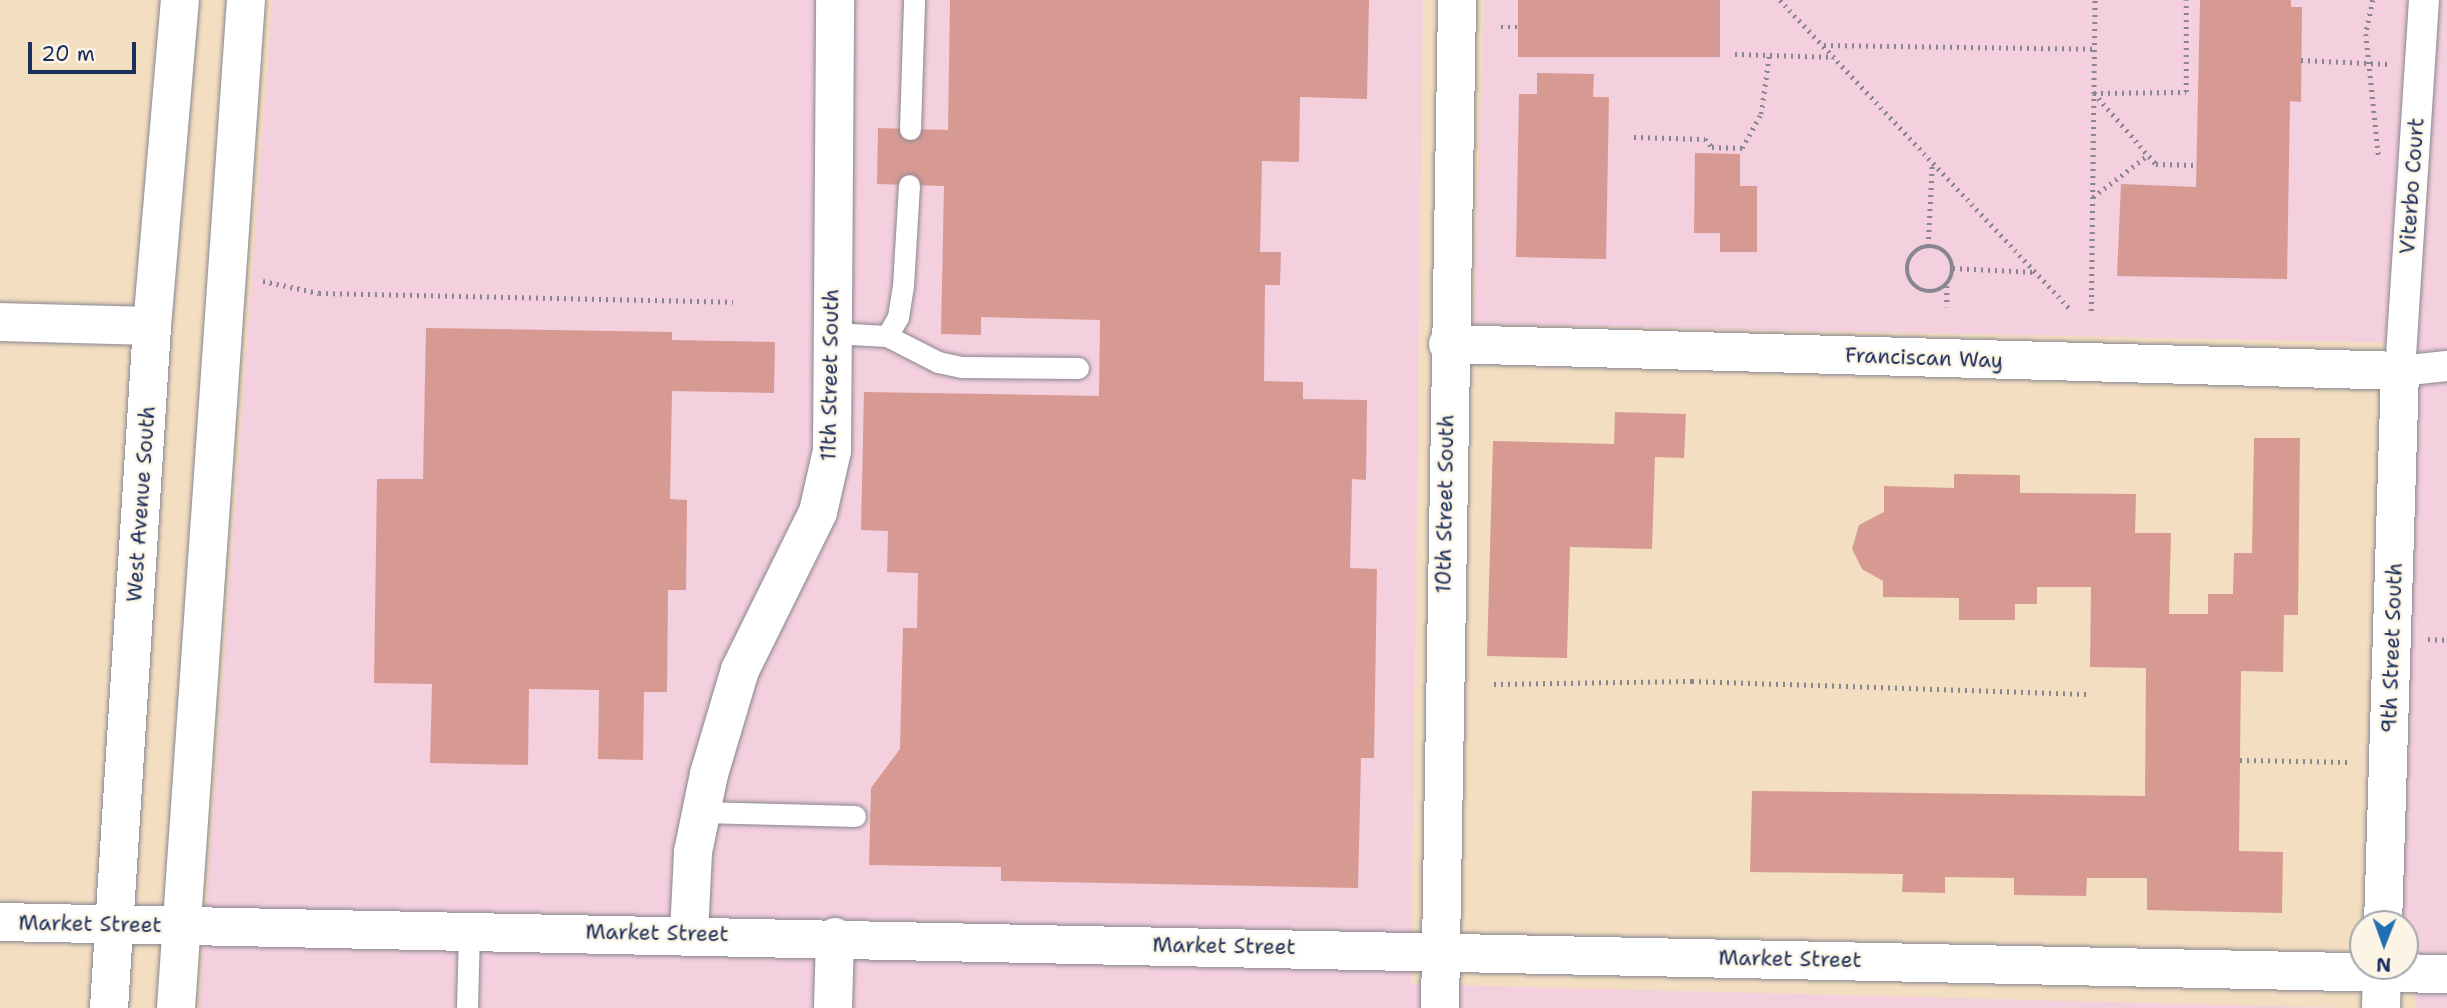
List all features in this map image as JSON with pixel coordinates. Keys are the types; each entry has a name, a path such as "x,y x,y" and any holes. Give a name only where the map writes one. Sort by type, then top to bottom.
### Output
{"street":[{"name":"West Avenue South","path":"109,1008 152,326 180,0"},
{"path":"176,1008 184,927 246,0"},
{"name":"11th Street South","path":"690,934 694,852 701,812 740,670 818,512 832,451 835,0"},
{"name":"10th Street South","path":"1440,1008 1448,344 1457,0"},
{"name":"Viterbo Court","path":"2400,371 2424,0"},
{"path":"0,322 152,326"},
{"name":"Franciscan Way","path":"1448,344 2400,371"},
{"path":"2400,371 2447,366"},
{"name":"9th Street South","path":"2383,910 2400,371"},
{"name":"Market Street","path":"0,922 114,926 469,929 1439,951 2382,982 2447,974"},
{"path":"833,1008 835,937"}],"lane":[{"path":"910,129 914,0"},
{"path":"887,336 898,317 903,286 909,185"},
{"path":"832,333 887,336 938,362 961,367 1078,368"},
{"path":"701,812 855,817"},
{"path":"467,1008 469,929"}],"path":[{"path":"1780,0 2071,310"},
{"path":"2091,311 2095,0"},
{"path":"2094,93 2186,92 2186,0"},
{"path":"2373,0 2367,34 2375,147 2384,171"},
{"path":"1501,27 1518,27"},
{"path":"1823,45 2095,49"},
{"path":"1735,54 1835,57"},
{"path":"1634,137 1705,139 1713,147 1742,148 1761,114 1769,55"},
{"path":"2301,60 2420,65"},
{"path":"2094,93 2156,164 2196,165"},
{"path":"2092,198 2148,155"},
{"path":"1928,246 1932,161"},
{"path":"1947,285 1926,291 1909,278 1910,257 1928,246 1942,249 1953,268 1947,285 1947,307"},
{"path":"1953,268 2035,272"},
{"path":"260,280 319,293 733,302"},
{"path":"1494,684 1705,681 2087,694"},
{"path":"2240,760 2388,763"}],"shaded area":[{"path":"272,0 1423,0 1411,984 2349,1008 199,1008"},
{"path":"1484,0 2447,0 2447,1008 2415,1008 2416,980 2419,980 2419,910 2397,910 2413,343 1474,324"}],"building":[{"path":"950,0 1369,0 1367,99 1300,97 1299,162 1262,161 1260,252 1281,252 1280,285 1265,285 1264,381 1303,382 1303,399 1367,400 1366,480 1352,479 1350,568 1377,569 1374,758 1361,758 1358,888 1001,881 1001,867 869,865 871,788 900,749 903,628 917,628 918,573 887,572 888,531 861,530 864,392 1099,396 1100,320 981,317 981,335 941,334 944,186 877,184 878,128 948,130"},
{"path":"1518,0 1720,0 1720,57 1518,57"},
{"path":"2200,0 2291,0 2291,7 2302,7 2301,102 2290,101 2287,279 2117,276 2121,184 2196,187"},
{"path":"1537,73 1594,74 1593,97 1609,97 1606,259 1516,257 1519,94 1537,94"},
{"path":"1695,153 1740,154 1740,186 1757,186 1757,252 1720,252 1720,233 1694,233"},
{"path":"426,328 672,332 672,340 775,342 774,393 672,391 670,499 687,500 686,590 668,590 667,692 644,692 643,760 598,759 599,690 529,689 528,765 430,763 432,684 374,683 377,479 423,479"},
{"path":"1615,412 1686,414 1684,458 1655,457 1652,549 1570,547 1567,658 1487,656 1493,441 1614,444"},
{"path":"2254,438 2300,438 2298,615 2284,615 2283,672 2241,671 2239,851 2283,852 2282,913 2147,910 2147,878 2087,878 2086,896 2014,895 2014,878 1945,877 1945,893 1902,892 1903,874 1750,872 1752,791 2145,796 2146,668 2090,667 2091,587 2037,587 2037,604 2015,604 2015,620 1959,620 1959,598 1883,597 1883,581 1862,569 1852,549 1859,525 1884,512 1884,486 1954,488 1954,474 2020,475 2020,493 2136,494 2135,533 2171,533 2169,614 2208,614 2208,594 2233,594 2234,553 2252,553"}]}
